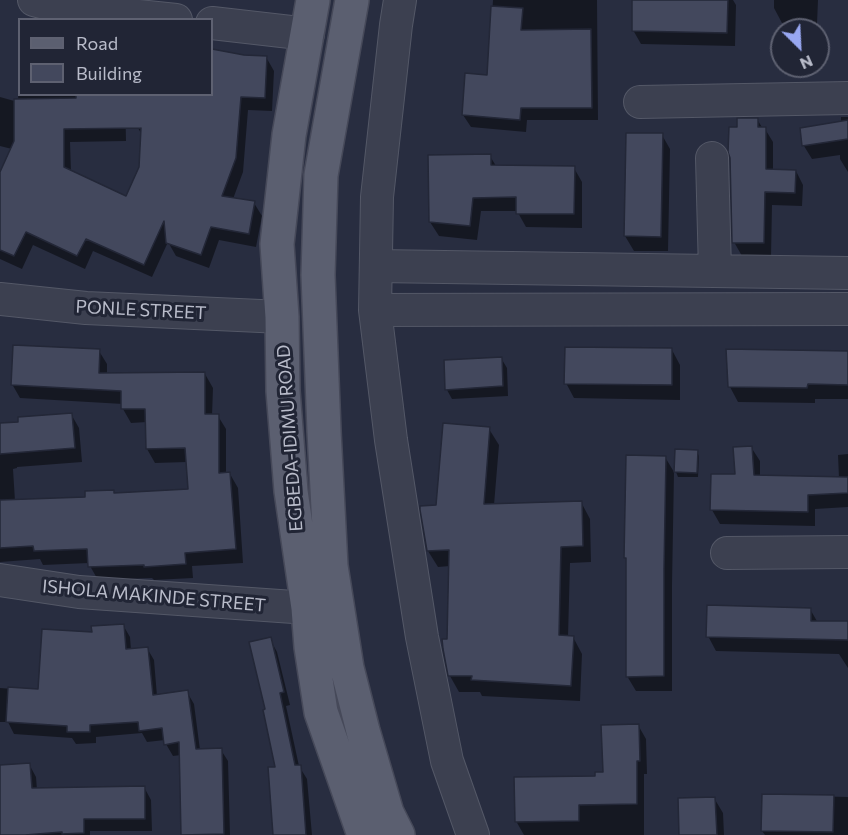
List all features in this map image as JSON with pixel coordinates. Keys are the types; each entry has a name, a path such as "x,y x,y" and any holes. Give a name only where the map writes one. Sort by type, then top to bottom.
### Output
{"main road":[{"name":"EGBEDA-IDIMU ROAD","path":"314,0 289,135 277,244 282,317 283,391 291,491 321,712 364,835"},
{"name":"EGBEDA-IDIMU ROAD","path":"352,0 321,176 318,275 331,566 347,668 387,813 398,835"}],"street":[{"path":"34,0 64,8 157,18"},
{"path":"400,0 377,197 375,310 391,440 422,636 447,761 473,835"},
{"path":"213,23 308,34"},
{"path":"640,102 848,98"},
{"path":"712,158 715,271"},
{"path":"377,266 848,273"},
{"name":"PONLE STREET","path":"0,299 86,308 282,317"},
{"path":"375,310 848,309"},
{"path":"727,553 848,552"},
{"name":"ISHOLA MAKINDE STREET","path":"0,580 79,592 308,608"}],"building":[{"path":"632,0 728,0 727,33 632,31"},
{"path":"491,6 523,8 521,30 591,29 592,108 521,108 520,120 462,115 465,73 487,75"},
{"path":"213,49 244,55 267,56 265,98 241,97 236,158 222,196 255,201 249,234 211,227 201,255 166,243 164,221 144,265 86,239 77,256 26,232 14,256 0,250 0,172 14,141 14,99 76,98 76,96 213,96","holes":["141,128 139,167 126,196 64,167 64,129"]},
{"path":"737,118 758,118 758,127 766,127 766,169 796,170 795,193 765,192 764,243 732,243 729,127 737,127"},
{"path":"848,120 848,139 802,146 800,128"},
{"path":"626,133 663,133 661,237 624,236"},
{"path":"491,154 491,165 575,166 574,214 516,214 516,197 473,198 470,226 429,222 428,155"},
{"path":"13,345 100,349 99,373 205,372 205,414 219,414 219,473 230,472 236,549 185,553 186,564 88,567 87,549 34,551 33,546 0,548 0,500 85,497 85,491 114,490 114,493 188,489 185,448 146,449 145,409 121,409 121,391 11,385"},
{"path":"565,347 672,348 672,385 564,384"},
{"path":"726,349 848,351 848,385 808,384 807,388 728,387"},
{"path":"502,357 503,386 445,390 444,360"},
{"path":"72,413 75,448 0,454 0,423 18,422 18,417"},
{"path":"443,423 490,427 484,504 582,501 583,546 561,547 559,635 574,636 571,686 471,680 472,676 448,676 442,639 447,639 449,550 427,551 420,510 420,506 436,505"},
{"path":"752,446 754,475 848,477 848,493 808,495 808,512 710,510 711,474 735,474 733,447"},
{"path":"675,449 698,450 697,473 674,472"},
{"path":"626,455 666,456 664,676 626,677 626,558 624,558"},
{"path":"707,605 811,608 811,621 848,621 848,640 706,637"},
{"path":"124,624 126,649 148,647 153,695 188,690 196,749 222,748 224,834 181,835 179,742 164,745 162,728 139,731 138,722 90,725 90,732 67,732 67,726 6,722 8,687 38,689 42,629 92,632 91,626"},
{"path":"271,637 284,692 280,693 295,765 301,765 306,835 273,835 268,767 275,767 263,710 265,709 249,642"},
{"path":"639,724 640,761 637,761 637,804 579,805 579,821 515,822 514,777 595,776 595,772 603,772 601,725"},
{"path":"30,763 32,788 145,786 145,819 84,819 84,833 0,835 0,765"},
{"path":"762,794 834,795 833,832 761,831"},
{"path":"715,797 717,835 679,835 678,798"}]}
